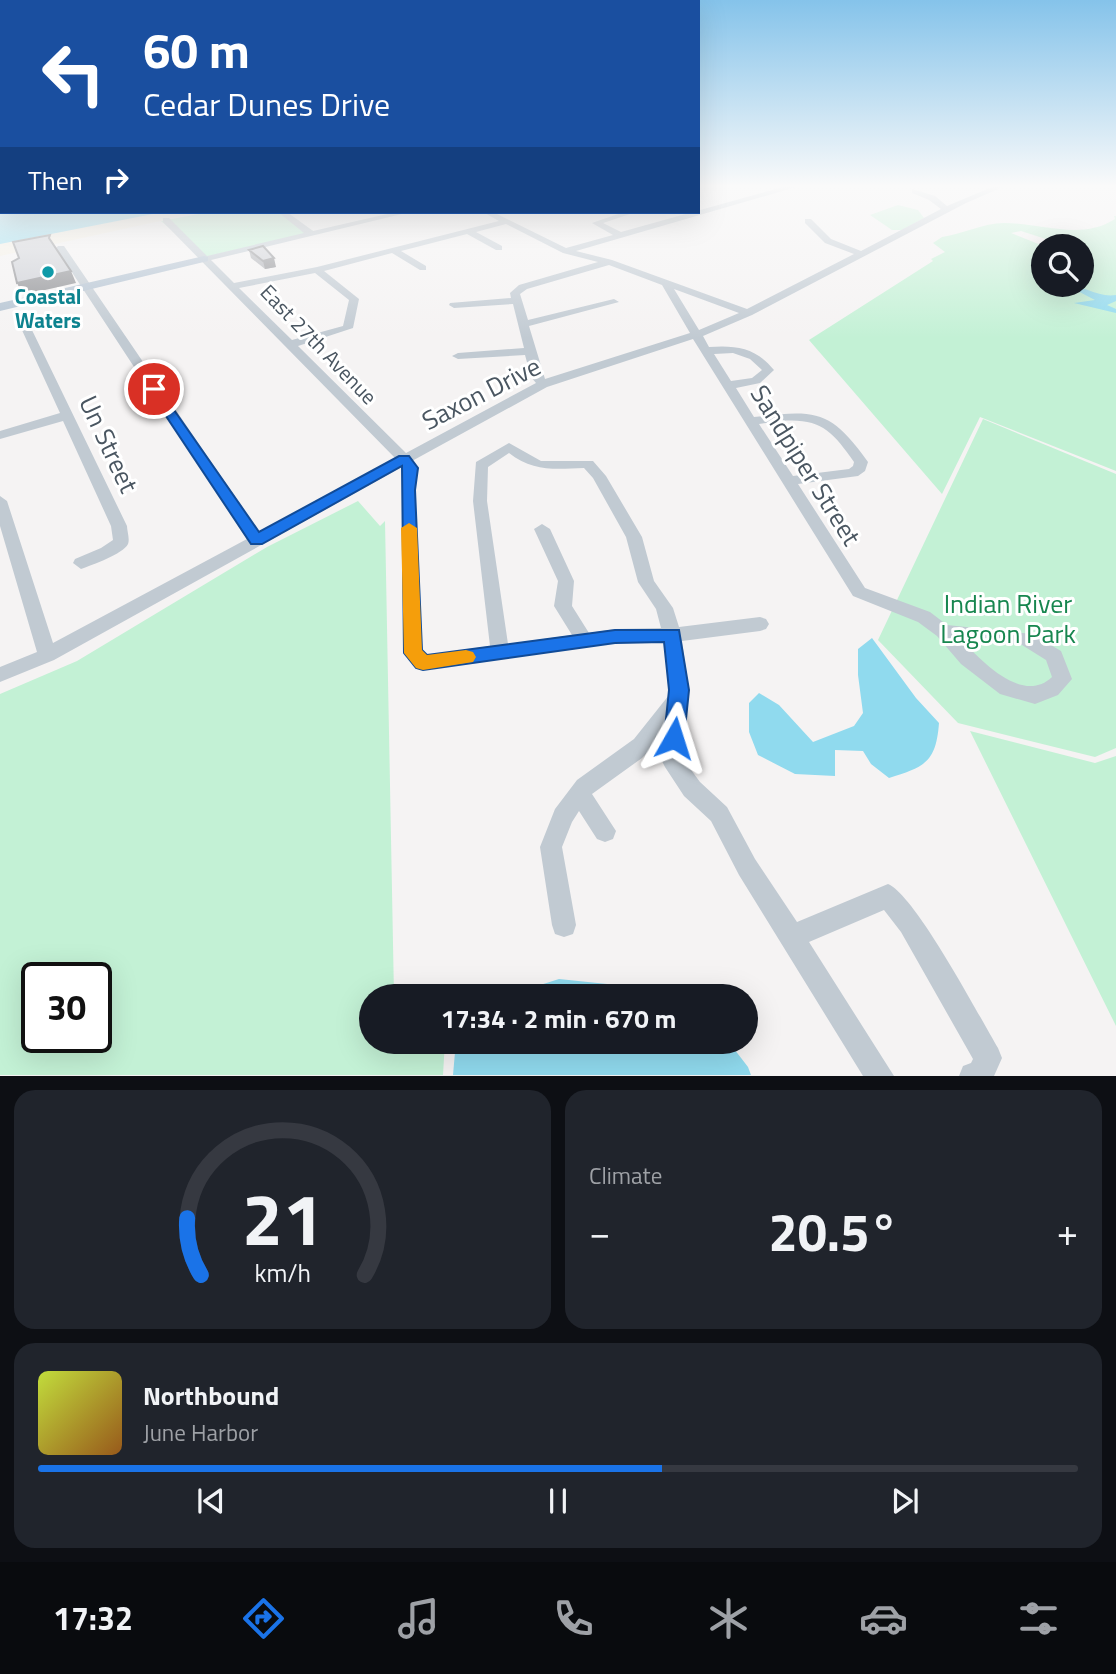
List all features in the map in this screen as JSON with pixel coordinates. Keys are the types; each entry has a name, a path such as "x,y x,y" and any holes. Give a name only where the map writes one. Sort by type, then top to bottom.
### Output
{"main road":[{"path":"0,307 204,258"}],"street":[{"name":"East 27th Avenue","path":"183,237 235,286 404,458"},
{"path":"204,258 297,237"},
{"path":"235,286 317,270 443,237"},
{"path":"479,237 499,248"},
{"path":"537,237 566,251 608,262 748,313"},
{"path":"566,251 616,237"},
{"path":"824,237 861,254"},
{"name":"Saxon Drive","path":"0,675 47,655 543,384 698,334 748,313 893,237"},
{"path":"61,248 256,540"},
{"path":"393,250 423,268"},
{"path":"543,384 537,377 529,351 515,293 523,287 608,262"},
{"path":"291,344 348,328 354,299 317,270"},
{"name":"Sandpiper Street","path":"665,282 749,421 859,592 924,617 943,631 968,659 1007,688 1035,696 1051,690 1062,679 1054,656 1026,639 943,631"},
{"path":"454,305 516,301"},
{"path":"522,325 614,302"},
{"name":"Un Street","path":"26,328 119,526 121,542 107,552 81,562"},
{"path":"458,356 529,351"},
{"path":"706,351 745,351 756,356 768,370 765,378 758,381 727,385"},
{"path":"0,435 68,415"},
{"path":"749,421 802,416 818,419 831,426 861,462 860,468 853,472 788,481"},
{"path":"500,653 480,501 481,466 509,447 526,461 540,467 588,464 599,475 634,537 646,582 664,608 672,635 679,690 671,761 692,789 719,814 747,867 880,1076"},
{"path":"404,458 410,468 408,490 413,653 423,663 615,636 672,635 760,624"},
{"path":"0,501 47,655"},
{"path":"542,529 566,581 563,606 585,642"},
{"path":"564,925 551,847 563,816 590,780 630,756 665,718 679,690"},
{"path":"579,793 605,831"},
{"path":"792,937 888,896 910,923 988,1058 981,1073 973,1076"}],"green space":[{"path":"180,237 292,237 204,257"},
{"path":"942,237 1022,237 1031,241 1031,297 1094,297 1094,237 1116,237 1116,471 980,417 942,494 809,340 945,252 933,243"},
{"name":"Indian River Lagoon Park","path":"983,419 1116,474 1116,748 1095,757 958,723 878,640"},
{"path":"358,501 380,526 385,521 394,984 359,984 359,1054 444,1054 443,1075 0,1075 0,694 77,661 267,547"},
{"path":"970,731 1095,763 1116,756 1116,1026"}],"sand":[{"path":"0,237 86,237 0,256"}],"water":[{"path":"0,237 35,237 0,244"},
{"path":"1094,292 1116,295 1116,301 1107,305 1116,309 1116,313 1074,303 1095,300 1089,297 1094,297"},
{"path":"872,638 916,698 939,723 935,747 926,761 889,778 871,764 863,751 835,750 835,776 795,774 758,755 749,732 749,703 759,693 779,705 813,742 854,726 863,713 858,649"},
{"path":"559,979 607,984 543,984"},
{"path":"455,1054 738,1054 751,1075 453,1075"}],"building":[{"path":"49,237 71,271 17,283 12,262 19,258 13,242"},
{"path":"263,246 274,258 263,261 249,250"}],"slow traffic":[{"path":"409,528 413,653 423,663 466,657"}],"place":[{"name":"Coastal Waters","path":"48,272"}],"route":[{"path":"154,389 256,540 404,458 410,468 408,490 413,653 423,663 615,636 672,635 679,690 674,738"}]}
